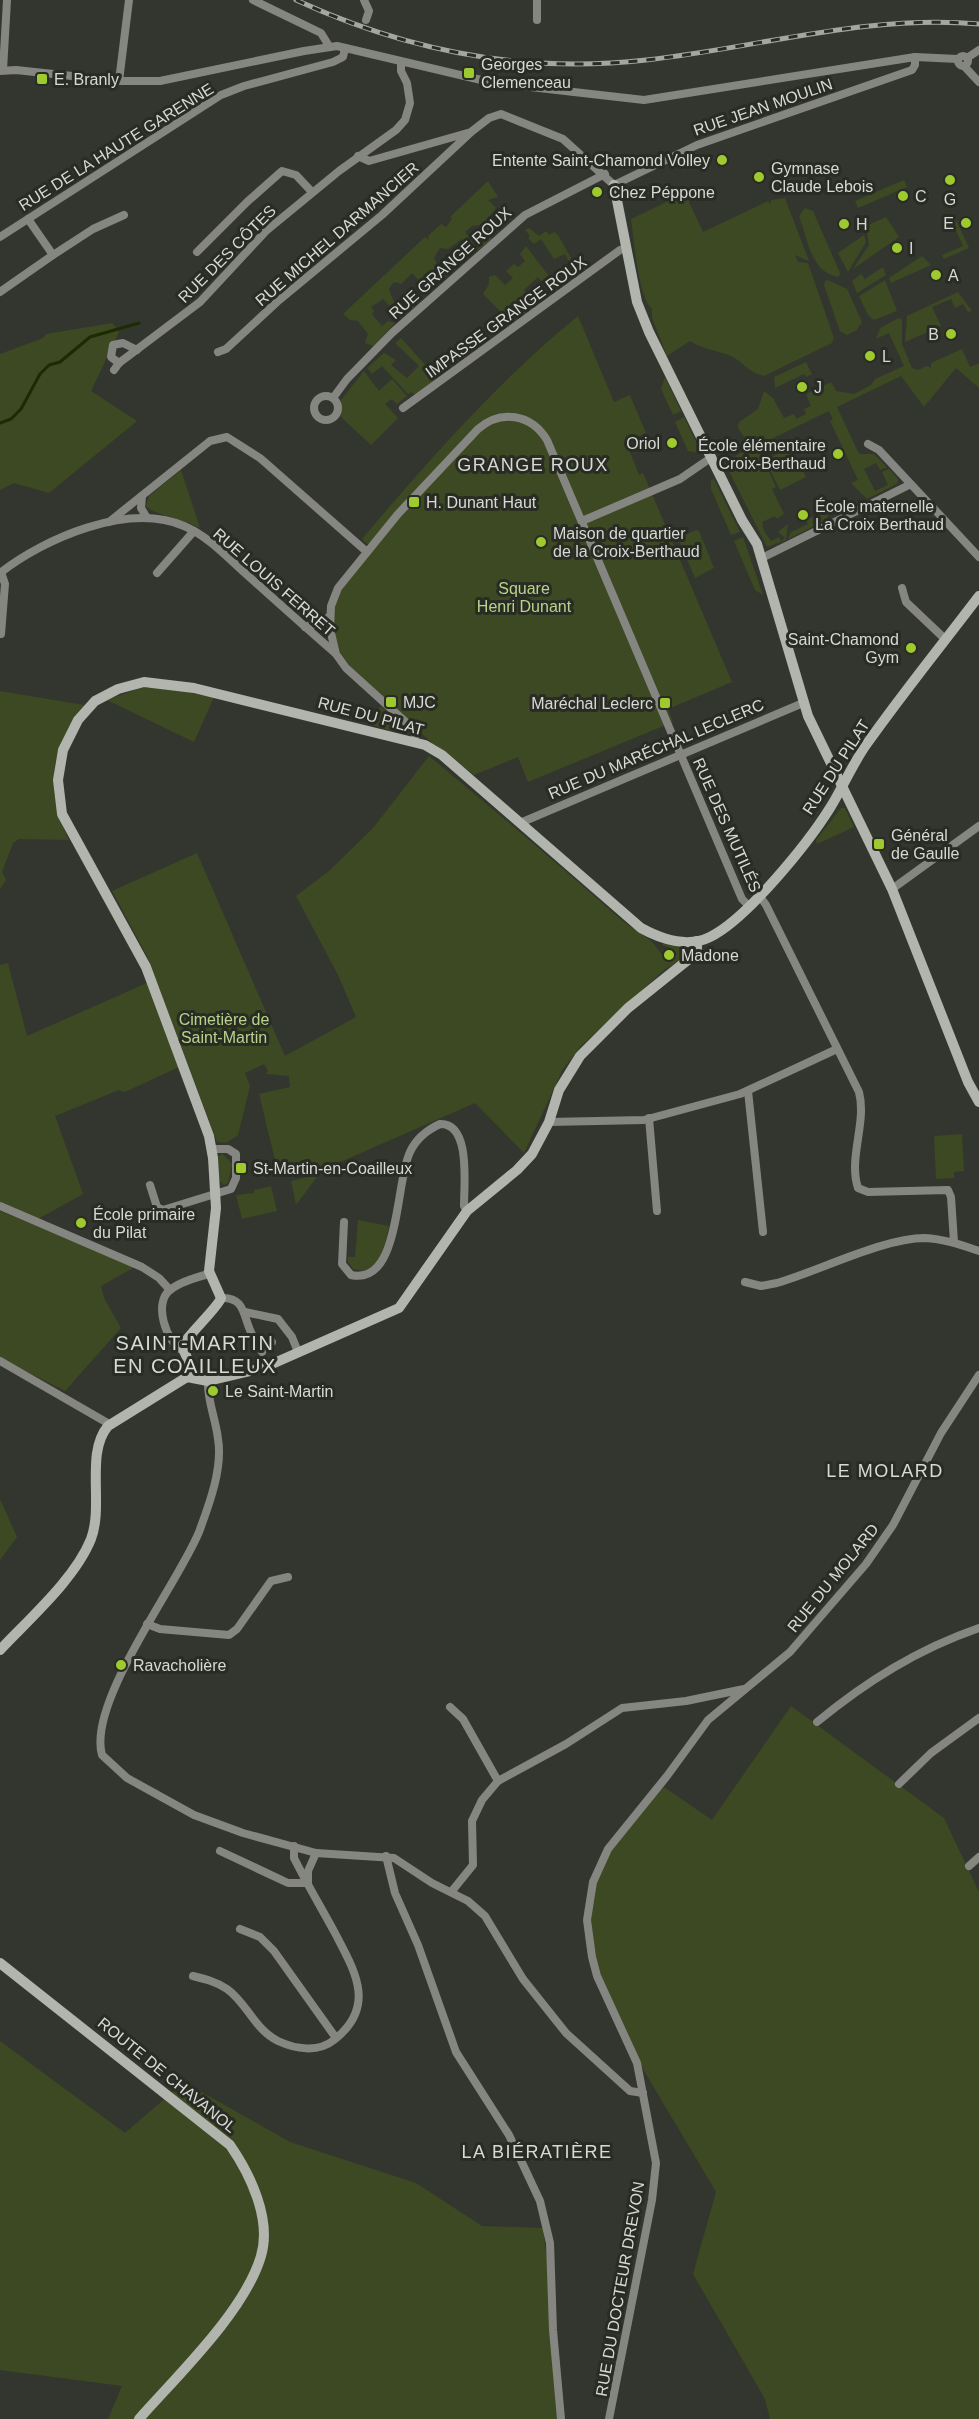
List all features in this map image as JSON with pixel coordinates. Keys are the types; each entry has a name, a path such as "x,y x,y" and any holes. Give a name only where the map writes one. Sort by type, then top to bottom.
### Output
{"street":[{"path":"7,0 1,71 118,81 165,81 329,46 494,83 644,100 915,57 963,61 979,51"},
{"path":"118,81 129,0"},
{"path":"253,0 321,33 329,46"},
{"path":"364,0 369,11 366,20"},
{"path":"537,0 537,20"},
{"name":"RUE DE LA HAUTE GARENNE","path":"0,237 221,95 244,86 333,62 342,57 345,48"},
{"name":"RUE JEAN MOULIN","path":"614,184 697,145 912,70 915,57"},
{"path":"963,61 979,82"},
{"name":"RUE DES CÔTES","path":"137,350 123,343 113,345 111,357 117,367 200,302 259,238 312,192 396,130 409,111 410,92 400,71 401,62"},
{"path":"358,156 364,161 369,161 471,132 494,115 505,115 563,139 614,184 633,288 649,332 762,558 803,703 892,889 968,1082 979,1102"},
{"name":"RUE MICHEL DARMANCIER","path":"218,352 226,349 277,302 382,215 471,132"},
{"path":"197,252 254,195 282,171 296,175 312,192"},
{"name":"RUE GRANGE ROUX","path":"333,398 347,379 392,333 525,216 605,174"},
{"path":"0,292 93,229 124,215"},
{"path":"28,219 53,255"},
{"name":"IMPASSE GRANGE ROUX","path":"403,408 620,250 626,248"},
{"name":"RUE DES MUTILÉS","path":"329,617 338,588 427,482 478,429 493,419 503,416 524,418 542,431 742,898 749,906"},
{"path":"108,523 210,441 227,437 260,458 367,552"},
{"path":"868,444 879,450 909,485 979,557"},
{"path":"582,521 680,479 712,457"},
{"path":"762,558 909,485"},
{"path":"142,496 141,508 147,518"},
{"name":"RUE LOUIS FERRET","path":"1,634 5,584 1,573 34,550 55,540 108,523 147,518 170,521 194,531 336,654 346,668 409,724 415,733 416,741"},
{"name":"RUE LOUIS FERRET","path":"157,573 194,531"},
{"path":"902,588 906,602 945,639"},
{"name":"RUE DU PILAT","path":"209,1274 216,1194 212,1149 146,967 62,814 58,780 59,763 70,733 86,710 101,696 128,686 161,682 194,687 416,741 442,755 641,928 663,938 697,942 720,931 749,906 820,822 863,749 979,596"},
{"path":"305,627 317,624 329,617 336,654"},
{"name":"RUE DU MARÉCHAL LECLERC","path":"520,823 526,818 803,703"},
{"path":"892,889 979,826"},
{"path":"759,895 766,905 861,1100 861,1134 856,1171 858,1188 868,1192 948,1190 951,1197 954,1242"},
{"path":"0,1650 65,1578 86,1550 94,1529 98,1504 99,1447 104,1432 111,1425 187,1377 208,1381 263,1368 399,1308 468,1211 524,1162 542,1139 559,1090 580,1056 628,1008 689,959 696,949 697,942"},
{"path":"549,1122 612,1122 650,1118 748,1091 837,1049"},
{"path":"748,1091 763,1232"},
{"path":"650,1118 657,1211"},
{"path":"344,1222 342,1264 351,1275 372,1274 379,1267 389,1245 409,1154 415,1142 440,1124 452,1126 460,1136 464,1206 468,1211"},
{"path":"150,1185 157,1207 163,1210 227,1192 234,1185 237,1158 231,1149 212,1149"},
{"path":"0,1206 142,1268 159,1278 170,1290"},
{"path":"745,1282 761,1286 777,1283 878,1248 914,1239 954,1242 979,1251"},
{"path":"183,1351 187,1337 219,1304 221,1298 209,1274 170,1290 164,1299 163,1324 172,1342 183,1351 190,1365 187,1377"},
{"path":"221,1298 236,1300 245,1312 250,1330 261,1349 272,1342"},
{"path":"245,1312 272,1316 281,1322 298,1352"},
{"path":"0,1361 111,1425"},
{"name":"RUE DU MOLARD","path":"744,1689 790,1652 866,1564 893,1525 941,1432 979,1375"},
{"path":"208,1381 219,1442 211,1495 188,1556 147,1624 105,1713 100,1739 102,1755 127,1778 194,1815 243,1833 316,1853 386,1856 404,1863 432,1883 452,1891 468,1901 485,1917 523,1979 572,2039 630,2091 643,2093"},
{"path":"147,1624 160,1629 229,1635 237,1629 271,1581 288,1577"},
{"path":"817,1722 874,1677 900,1662 979,1628"},
{"path":"452,1891 473,1865 472,1821 482,1800 498,1782 567,1744 622,1708 686,1701 744,1689"},
{"name":"RUE DU DOCTEUR DREVON","path":"609,2419 655,2179 654,2149 634,2053 597,1976 592,1957 587,1920 593,1882 608,1849 668,1776 696,1735 720,1708 744,1689"},
{"path":"450,1707 463,1719 498,1782"},
{"path":"899,1784 931,1753 979,1718"},
{"path":"193,1976 229,1990 260,2029 278,2041 308,2049 323,2047 352,2022 356,2011 358,1985 354,1970 294,1858 294,1846"},
{"path":"220,1851 288,1883 308,1883"},
{"path":"308,1883 308,1871 316,1853"},
{"path":"386,1856 395,1893 418,1945 456,2052 509,2135 540,2201 550,2243 553,2330 561,2419"},
{"path":"969,1866 979,1857"},
{"path":"240,1929 267,1943 336,2038"},
{"name":"ROUTE DE CHAVANOL","path":"0,1963 230,2145 247,2169 263,2220 262,2255 242,2296 206,2343 139,2419"}],"green space":[{"path":"904,180 907,187 858,208 855,201"},
{"path":"488,181 498,197 488,200 496,208 484,223 496,236 482,225 472,226 465,232 476,246 487,235 492,239 475,252 462,239 448,249 440,248 434,258 437,263 431,275 435,287 430,292 412,273 401,284 394,282 389,289 393,300 398,303 412,293 422,300 405,315 398,307 394,311 383,299 371,307 374,311 372,314 382,326 388,321 395,323 374,346 365,343 368,334 358,321 350,320 343,314 425,237 429,240 428,236 441,224 446,227 452,219 450,217"},
{"path":"685,193 703,232 768,201 770,205 771,200 785,198 809,261 795,255 798,262 808,263 834,338 832,343 764,376 753,372 731,356 690,341 667,356 652,318 652,309 643,292 631,219"},
{"path":"805,208 813,211 840,273 839,277 822,269 812,254 799,216"},
{"path":"953,213 969,248 944,259 942,255 963,246 949,215"},
{"path":"886,217 899,237 853,269 869,245 866,226"},
{"path":"529,228 539,236 546,231 549,235 554,232 558,235 580,274 574,279 571,275 569,276 566,272 572,267 565,254 554,259 541,239 534,244 528,238 530,236 525,230"},
{"path":"864,235 866,242 848,272 838,253"},
{"path":"526,246 558,288 552,293 538,277 524,290 538,305 520,317 513,309 505,316 483,294 489,284 489,277 495,275 505,285 513,278 506,271 514,264 518,267 525,261 520,254"},
{"path":"922,256 931,265 891,283 889,278"},
{"path":"883,267 886,275 857,293 852,281 861,274 865,279"},
{"path":"828,280 847,289 862,322 857,330 847,335 840,331 824,285"},
{"path":"885,280 897,311 874,320 868,315 859,296"},
{"path":"958,292 972,311 968,312 963,304 955,308 951,299 932,307 941,326 905,342 907,316"},
{"name":"Square Henri Dunant","path":"578,316 614,402 630,395 646,433 626,442 639,475 643,473 732,682 668,709 673,722 528,782 518,757 474,775 434,745 351,668 340,652 332,627 336,597 373,549 362,539 387,509 492,395 548,341"},
{"path":"899,318 902,320 902,344 912,368 918,370 927,366 931,368 931,363 962,349 970,367 979,363 979,388 956,368 924,407 901,376 837,407 859,454 874,454 887,467 880,470 876,463 864,469 875,491 888,485 882,472 889,469 898,479 898,483 867,499 851,483 858,480 830,421 833,419 829,411 757,446 776,487 772,489 784,514 777,519 775,516 762,522 764,531 771,541 779,537 781,541 785,538 778,532 788,524 786,540 767,547 724,461 752,448 738,428 739,422 758,409 764,391 773,398 784,418 794,414 796,419 806,414 804,409 811,406 806,394 831,382 836,391 854,394 871,385 875,379 904,366 889,333 876,339 880,328"},
{"path":"112,323 119,332 91,391 137,421 49,493 14,483 0,490 0,354 43,338 46,334"},
{"path":"401,338 437,378 416,396 412,392 408,394 382,366 372,374 367,368 384,353 396,360 391,365 407,378 419,366 395,343"},
{"path":"806,362 812,374 806,377 804,374 775,388 774,377"},
{"path":"364,371 379,391 392,379 407,396 397,404 392,399 385,404 398,418 371,445 341,417 341,400"},
{"path":"665,377 681,411 673,415 661,389"},
{"path":"684,417 701,452 699,453 688,451 675,422"},
{"path":"791,447 806,477 780,490 765,460"},
{"path":"181,470 200,528 146,506 149,496"},
{"path":"714,479 740,532 731,535 711,489 711,480"},
{"path":"824,511 830,512 826,520 788,539 791,532 808,524 806,520"},
{"path":"696,530 699,531 714,568 695,578 678,538"},
{"path":"743,537 763,595 755,590 734,541"},
{"path":"160,687 214,697 194,742 107,700 140,688"},
{"path":"0,691 84,705 64,737 54,770 56,804 69,840 19,839 13,843 2,872 6,880 0,889"},
{"path":"381,706 400,724 399,728 392,731 366,723"},
{"name":"Cimetière de Saint-Martin","path":"429,756 625,923 649,939 664,959 670,961 677,954 673,949 662,945 663,943 678,946 682,954 679,961 664,970 581,1046 563,1069 524,1153 475,1103 322,1170 296,1205 291,1181 308,1177 317,1169 315,1167 279,1176 259,1094 290,1087 289,1076 266,1074 268,1071 264,1064 245,1073 250,1086 238,1135 226,1143 217,1142 147,956 112,891 197,853 285,1056 356,1017 338,975 296,896 329,871 373,828"},
{"path":"841,808 845,808 854,827 817,844 816,840"},
{"path":"8,963 27,1036 147,983 179,1067 125,1092 119,1090 55,1116 83,1194 38,1219 0,1202 0,965"},
{"path":"962,1134 964,1171 954,1172 954,1178 936,1179 934,1136"},
{"path":"223,1154 232,1164 228,1183 224,1185 219,1180 218,1156"},
{"path":"271,1186 277,1211 242,1219 236,1195 254,1193 254,1190"},
{"path":"0,1211 135,1267 101,1286 104,1298 121,1328 65,1391 0,1358"},
{"path":"358,1220 389,1226 379,1259 363,1271 353,1269 348,1262 348,1257 355,1257"},
{"path":"0,1499 17,1537 0,1560"},
{"path":"791,1706 944,1818 979,1892 979,2419 770,2419 765,2399 693,2274 716,2192 615,2021 592,1968 585,1941 585,1913 590,1884 603,1854 622,1825 637,1809 664,1787 712,1820"},
{"path":"0,2041 125,2133 184,2082 290,2142 416,2183 482,2226 543,2228 562,2384 561,2419 108,2419 122,2386 0,2370"}],"waterway":[{"path":"0,423 11,419 21,409 40,374 49,365 60,362 90,337 139,323"}],"railway":[{"path":"296,0 380,33 423,45 511,61 555,64 600,64 646,60 853,28 895,24 937,22 979,24"}],"place":[{"name":"Georges Clemenceau","path":"469,73"},
{"name":"E. Branly","path":"42,79"},
{"name":"Entente Saint-Chamond Volley","path":"722,160"},
{"name":"Gymnase Claude Lebois","path":"759,177"},
{"name":"G","path":"950,180"},
{"name":"Chez Péppone","path":"597,192"},
{"name":"C","path":"903,196"},
{"name":"E","path":"966,223"},
{"name":"H","path":"844,224"},
{"name":"I","path":"897,248"},
{"name":"A","path":"936,275"},
{"name":"B","path":"951,334"},
{"name":"L","path":"870,356"},
{"name":"J","path":"802,387"},
{"name":"Oriol","path":"672,443"},
{"name":"École élémentaire Croix-Berthaud","path":"838,454"},
{"name":"H. Dunant Haut","path":"414,502"},
{"name":"École maternelle La Croix Berthaud","path":"803,515"},
{"name":"Maison de quartier de la Croix-Berthaud","path":"541,542"},
{"name":"Saint-Chamond Gym","path":"911,648"},
{"name":"MJC","path":"391,702"},
{"name":"Maréchal Leclerc","path":"665,703"},
{"name":"Général de Gaulle","path":"879,844"},
{"name":"Madone","path":"669,955"},
{"name":"St-Martin-en-Coailleux","path":"241,1168"},
{"name":"École primaire du Pilat","path":"81,1223"},
{"name":"Le Saint-Martin","path":"213,1391"},
{"name":"Ravacholière","path":"121,1665"}],"district":[{"name":"GRANGE ROUX","path":"533,465"},
{"name":"SAINT-MARTIN EN COAILLEUX","path":"195,1354"},
{"name":"LE MOLARD","path":"885,1471"},
{"name":"LA BIÉRATIÈRE","path":"537,2152"}]}
